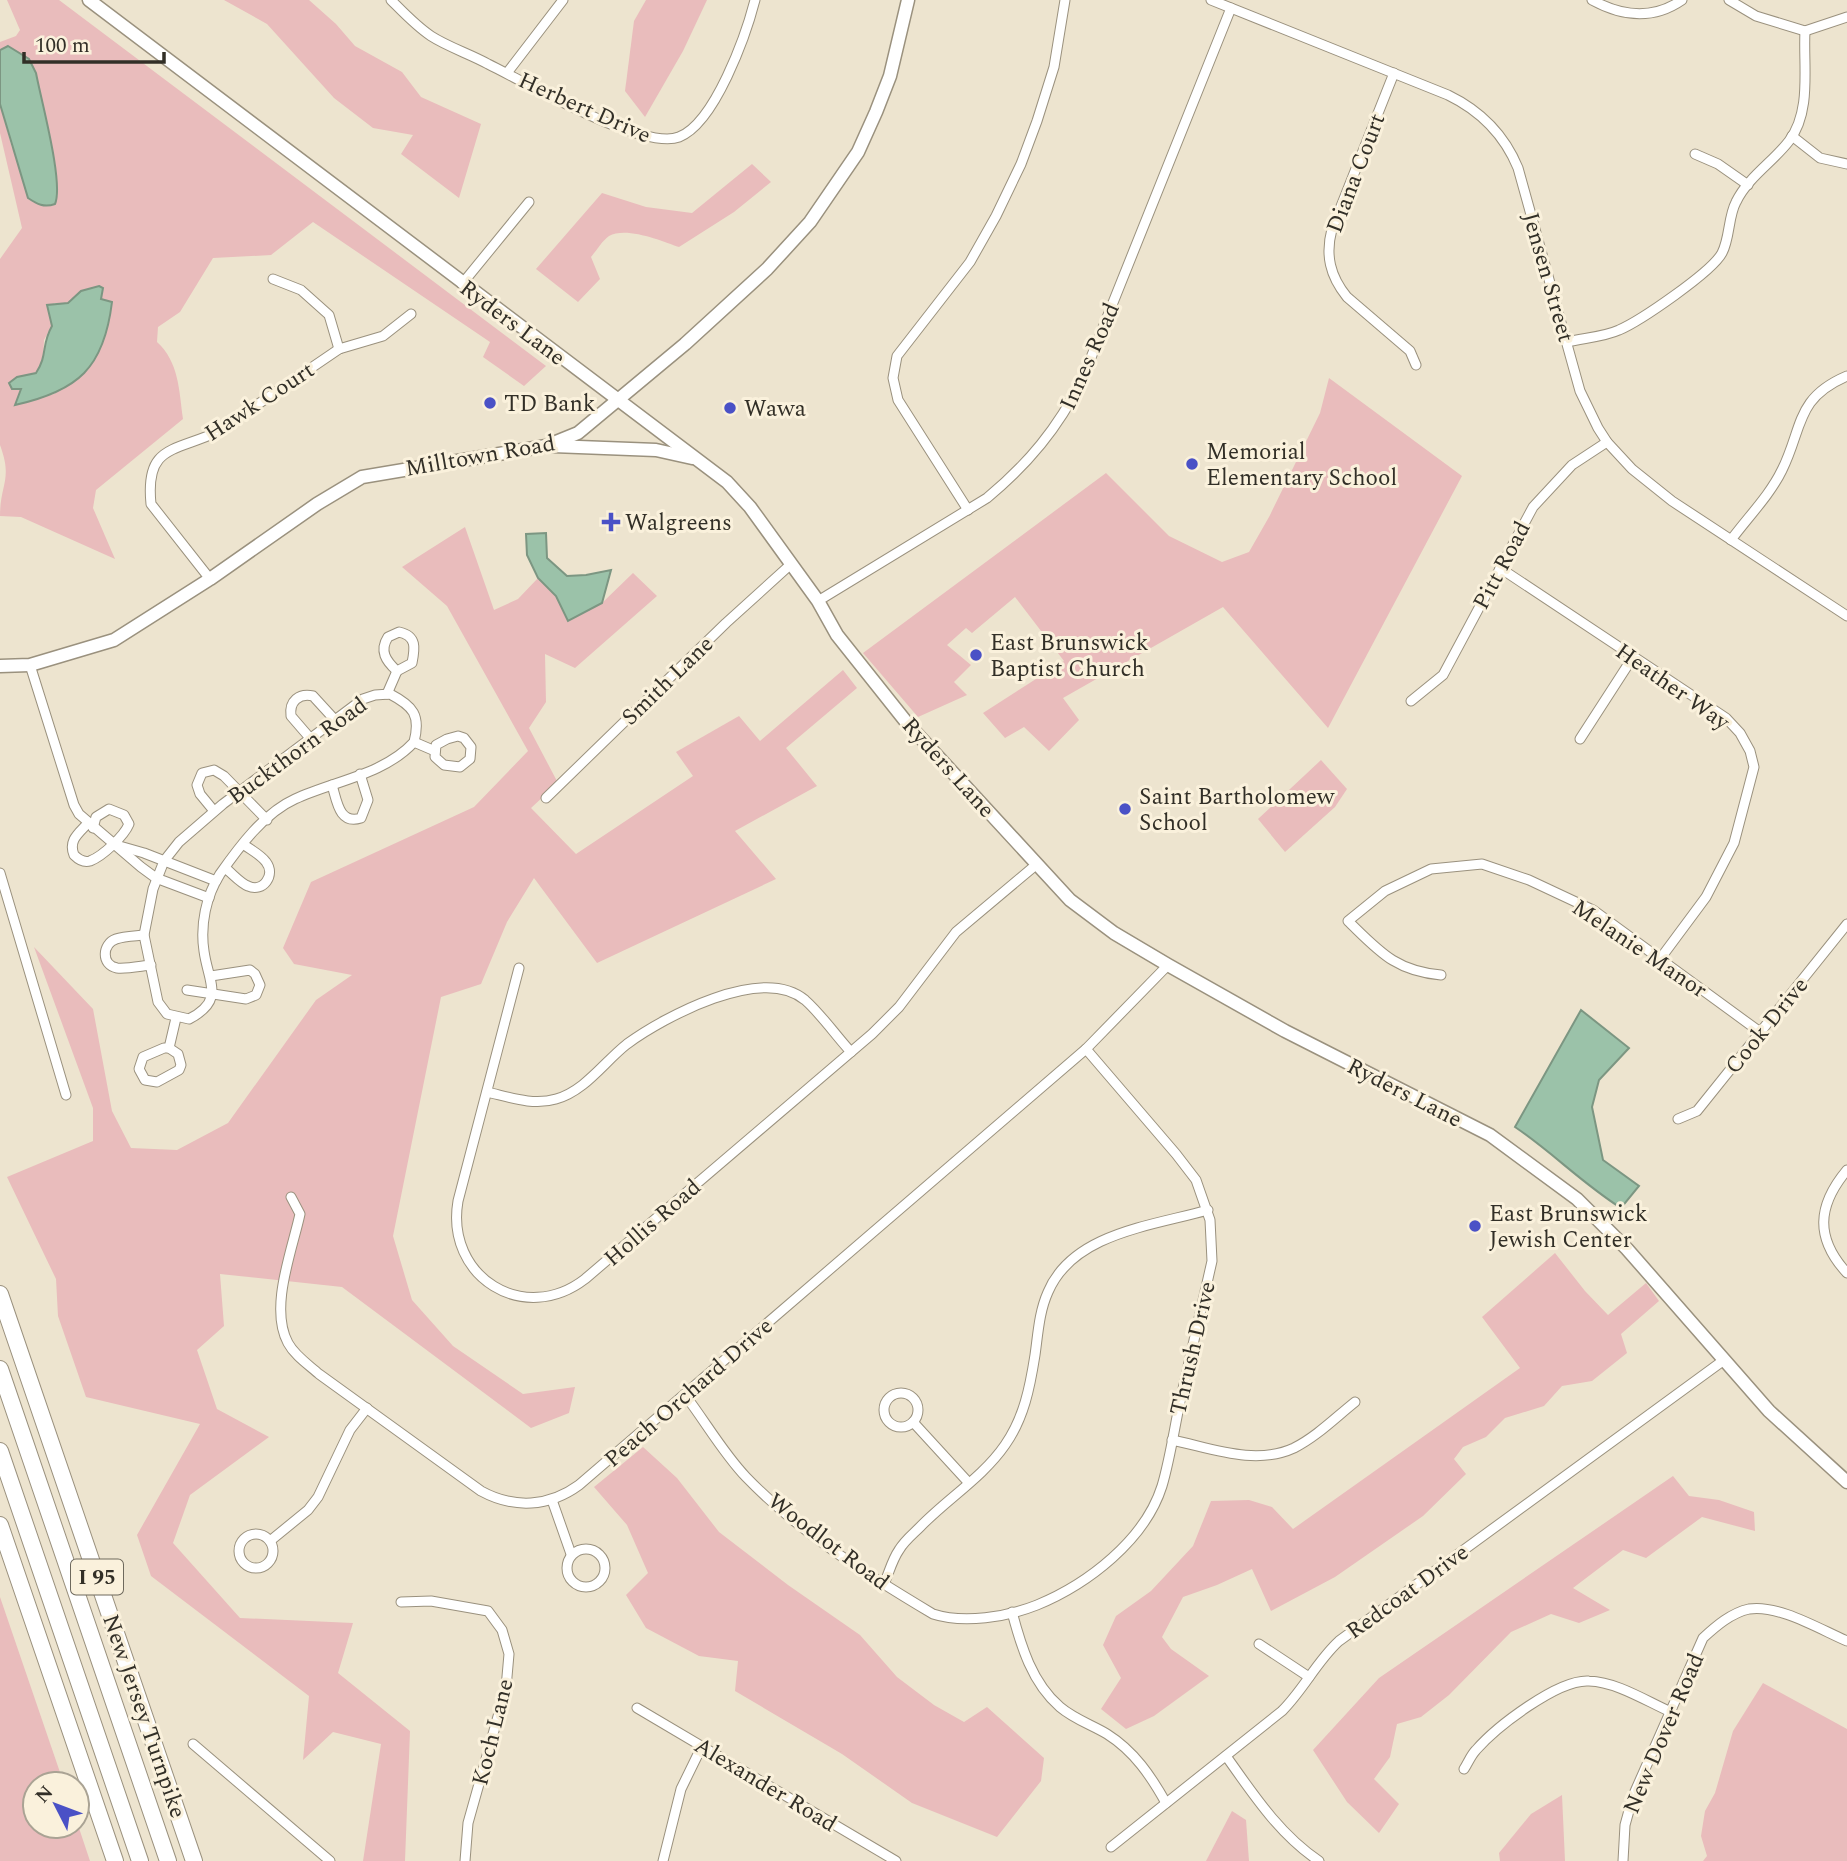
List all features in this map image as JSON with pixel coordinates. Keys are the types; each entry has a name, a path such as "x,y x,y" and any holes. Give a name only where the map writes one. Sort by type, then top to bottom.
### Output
{"highway":[{"name":"New Jersey Turnpike","path":"0,1294 194,1861"},
{"name":"New Jersey Turnpike","path":"0,1369 168,1861"},
{"name":"I 95","path":"0,1451 140,1861"},
{"path":"0,1525 115,1861"}],"main road":[{"name":"Ryders Lane","path":"89,0 727,482 750,507 818,601 837,635 907,723 1070,900 1115,933 1285,1031 1490,1135 1577,1199 1627,1248 1769,1411 1847,1482"},
{"name":"Milltown Road","path":"0,666 30,665 114,640 362,477 546,446 578,433 767,270 810,222 853,160 876,113 890,76 908,0"},
{"path":"546,446 656,450 695,459"}],"street":[{"path":"391,0 430,36 507,73"},
{"name":"Herbert Drive","path":"563,0 507,73 622,128 661,140 680,137 698,124 712,105 746,30 755,0"},
{"path":"968,510 898,400 894,390 894,367 901,348 970,262 1021,164 1054,67 1065,0"},
{"name":"Jensen Street","path":"1211,0 1448,95 1471,107 1492,125 1508,146 1518,168 1580,391 1607,442 1618,457 1650,485 1847,615"},
{"path":"1592,0 1615,12 1632,14 1667,10 1682,0"},
{"path":"1729,0 1756,16 1805,31 1847,17"},
{"name":"Innes Road","path":"818,601 987,498 1026,464 1052,432 1069,406 1087,368 1231,8"},
{"path":"1567,342 1619,330 1695,281 1722,253 1736,202 1792,136 1802,112 1805,31"},
{"name":"Diana Court","path":"1394,73 1332,229 1328,255 1332,275 1338,286 1347,297 1410,351 1416,365"},
{"path":"1792,136 1820,158 1847,164"},
{"path":"1695,154 1718,164 1748,185"},
{"path":"462,284 529,202"},
{"path":"273,279 302,290 329,315 339,349"},
{"name":"Hawk Court","path":"210,579 151,504 149,489 158,459 167,450 217,432 339,349 383,337 411,314"},
{"path":"1731,540 1783,469 1806,409 1824,389 1847,376"},
{"name":"Pitt Road","path":"1412,701 1443,675 1533,507 1572,464 1607,442"},
{"name":"Smith Lane","path":"545,798 790,565"},
{"name":"Heather Way","path":"1500,568 1726,718 1740,733 1750,751 1754,767 1734,843 1706,897 1660,959"},
{"path":"1580,739 1633,657"},
{"path":"30,665 74,805 91,825 132,861 156,877 209,898"},
{"path":"387,695 397,671"},
{"path":"310,738 291,716 292,703 296,698 307,695 316,699 335,720"},
{"name":"Buckthorn Road","path":"176,1018 167,1014 158,1002 144,935 156,877 164,861 179,842 214,811 363,699 387,695 406,703 416,719 414,742 394,760 293,800 267,820 243,844 216,881 209,898 203,928 204,951 211,976 212,994"},
{"path":"414,742 435,751"},
{"path":"214,811 198,791 198,779 202,773 215,770 267,820"},
{"path":"332,785 343,816 355,820 363,816 368,800 360,774"},
{"path":"109,809 124,815 129,824 124,834 113,844 90,861 78,859 71,844 96,817 109,809"},
{"path":"113,844 216,881"},
{"path":"225,868 247,886 259,887 265,883 270,873 268,864 243,844"},
{"name":"Melanie Manor","path":"1441,975 1418,973 1384,956 1348,921 1385,891 1431,869 1482,863 1529,880 1592,910 1760,1032"},
{"name":"Hollis Road","path":"519,968 457,1210 456,1226 459,1242 470,1264 493,1287 516,1296 540,1298 564,1292 585,1279 851,1052 899,1007 956,932 1037,864"},
{"path":"0,873 66,1095"},
{"name":"Cook Drive","path":"1678,1119 1697,1111 1847,924"},
{"path":"144,935 116,939 106,948 106,960 110,965 120,968 151,965"},
{"name":"Peach Orchard Drive","path":"291,1197 300,1214 281,1296 281,1314 287,1342 296,1354 319,1374 489,1495 522,1504 552,1500 579,1485 1086,1049 1168,965"},
{"path":"187,990 246,999 256,995 260,985 259,979 250,970 211,976"},
{"path":"487,1092 542,1102 563,1097 580,1086 628,1044 692,1006 730,992 764,988 787,992 803,999 851,1052"},
{"path":"169,1048 176,1018 189,1019 198,1014 208,1005 212,994"},
{"path":"169,1048 181,1059 179,1070 157,1082 145,1080 139,1069 143,1057 169,1048"},
{"name":"Thrush Drive","path":"1012,1612 1054,1598 1073,1588 1101,1568 1139,1527 1161,1488 1212,1261 1212,1233 1208,1210 1188,1169 1086,1049"},
{"path":"1847,1170 1829,1195 1824,1218 1827,1246 1847,1273"},
{"path":"884,1584 899,1548 1004,1446 1020,1417 1030,1386 1045,1301 1053,1282 1065,1266 1080,1252 1097,1242 1208,1210"},
{"name":"Redcoat Drive","path":"1111,1847 1282,1710 1295,1698 1309,1676 1339,1640 1724,1360"},
{"name":"Woodlot Road","path":"685,1395 751,1482 804,1529 856,1567 933,1614 943,1617 977,1617 1012,1612"},
{"path":"1172,1440 1240,1455 1276,1454 1301,1444 1354,1402"},
{"path":"270,1541 308,1510 318,1497 349,1430 367,1408"},
{"path":"913,1422 968,1482"},
{"path":"552,1500 571,1555 566,1566 569,1577 584,1587 596,1584 604,1576 605,1564 599,1553 586,1548 571,1555"},
{"name":"Koch Lane","path":"401,1602 431,1601 488,1611 502,1630 509,1654 506,1688 468,1823 465,1861"},
{"name":"New Dover Road","path":"1623,1861 1628,1811 1703,1637 1721,1621 1750,1609 1777,1611 1847,1642"},
{"path":"1012,1612 1023,1650 1048,1694 1061,1708 1124,1746 1153,1779 1166,1803"},
{"path":"1259,1644 1309,1676"},
{"path":"1464,1769 1475,1751 1531,1704 1574,1682 1604,1683 1671,1712"},
{"name":"Alexander Road","path":"637,1708 896,1861"},
{"path":"192,1744 330,1861"},
{"path":"663,1861 681,1790 702,1746"},
{"path":"1226,1756 1274,1822 1319,1861"}],"shaded area":[{"path":"7,0 59,0 546,366 524,386 483,357 490,342 313,222 271,255 213,258 180,312 158,327 157,342 170,358 177,377 183,419 96,490 93,508 115,559 21,517 0,516 6,474 0,445 0,259 22,228 0,133 0,104 12,148 58,196 36,73 28,60 8,46 0,50 0,42 16,36 20,30","holes":["98,286 100,299 112,302 103,339 54,394 15,404 21,389 17,377 36,373 43,363 44,340 52,326 54,303 68,303 81,291"]},
{"path":"224,0 309,0 336,24 355,46 402,72 421,97 481,124 459,198 401,154 413,135 373,128 334,98 267,24"},
{"path":"646,0 707,0 683,51 645,117 625,91 634,21"},
{"path":"8,46 29,59 36,73 57,178 55,204 41,205 28,198 0,104 0,50"},
{"path":"752,164 771,182 734,212 679,247 634,234 616,233 609,236 591,257 600,279 578,302 536,269 602,193 646,207 692,213"},
{"path":"99,286 103,288 101,299 112,302 108,325 94,360 71,384 56,392 15,405 21,389 12,389 9,383 17,377 36,373 40,367 52,326 47,305 68,303 81,291"},
{"path":"1329,378 1462,476 1328,728 1223,607 1063,698 1079,720 1049,751 1024,727 1005,738 983,713 1064,661 1015,597 972,633 966,628 947,645 971,665 954,682 967,695 918,717 863,653 1106,473 1169,536 1222,562 1249,552 1320,413"},
{"path":"465,527 494,610 518,599 538,578 556,596 568,620 602,603 633,573 657,596 575,668 545,654 546,702 529,728 558,783 531,808 576,854 693,776 676,752 739,716 760,741 843,670 857,688 786,748 817,786 735,831 776,879 597,963 534,878 507,922 481,984 441,997 393,1236 412,1300 453,1346 523,1394 575,1387 569,1413 531,1428 342,1287 220,1274 224,1326 197,1350 217,1409 269,1437 190,1495 173,1543 240,1618 353,1623 338,1673 410,1731 405,1861 363,1861 381,1744 333,1732 303,1760 309,1696 151,1576 137,1535 200,1424 86,1397 58,1316 56,1279 7,1177 93,1141 93,1108 34,947 93,1009 112,1111 131,1148 177,1150 228,1123 316,1000 352,975 294,964 283,948 311,882 474,807 528,751 447,606 402,567"},
{"path":"546,533 547,558 567,576 611,570 602,603 568,621 556,596 538,578 527,555 526,534"},
{"path":"1321,760 1347,789 1335,807 1285,852 1258,819"},
{"path":"1581,1010 1629,1048 1599,1080 1592,1107 1603,1160 1639,1186 1621,1208 1515,1127"},
{"path":"1555,1253 1608,1315 1646,1283 1659,1301 1621,1334 1627,1353 1592,1381 1562,1386 1544,1406 1505,1418 1486,1437 1463,1447 1454,1459 1466,1474 1423,1516 1335,1577 1271,1611 1252,1569 1183,1597 1162,1637 1171,1649 1209,1676 1154,1716 1126,1729 1101,1709 1121,1678 1103,1645 1116,1616 1151,1591 1193,1546 1211,1501 1249,1500 1272,1507 1293,1529 1520,1368 1482,1317"},
{"path":"643,1447 677,1478 719,1532 860,1635 897,1677 934,1705 964,1722 987,1707 1044,1758 1041,1781 997,1837 912,1803 842,1754 735,1691 738,1661 699,1656 646,1628 626,1595 648,1573 627,1525 594,1487"},
{"path":"1673,1476 1689,1496 1719,1500 1754,1512 1755,1531 1702,1517 1646,1558 1623,1550 1573,1588 1610,1610 1579,1623 1551,1614 1511,1632 1449,1695 1421,1717 1397,1724 1390,1757 1374,1779 1399,1804 1379,1833 1347,1802 1313,1750 1379,1678"},
{"path":"0,1597 59,1770 21,1770 21,1840 83,1840 90,1861 0,1861"},
{"path":"1763,1683 1847,1729 1847,1861 1703,1861 1707,1856 1701,1836 1705,1811 1715,1793 1733,1731"},
{"path":"1562,1795 1565,1861 1500,1861 1499,1853 1531,1814"},
{"path":"1232,1811 1246,1820 1249,1861 1206,1861"}],"place":[{"name":"TD Bank","path":"490,403"},
{"name":"Wawa","path":"730,408"},
{"name":"Memorial Elementary School","path":"1192,464"},
{"name":"Walgreens","path":"611,522"},
{"name":"East Brunswick Baptist Church","path":"976,655"},
{"name":"Saint Bartholomew School","path":"1125,809"},
{"name":"East Brunswick Jewish Center","path":"1475,1226"}]}
